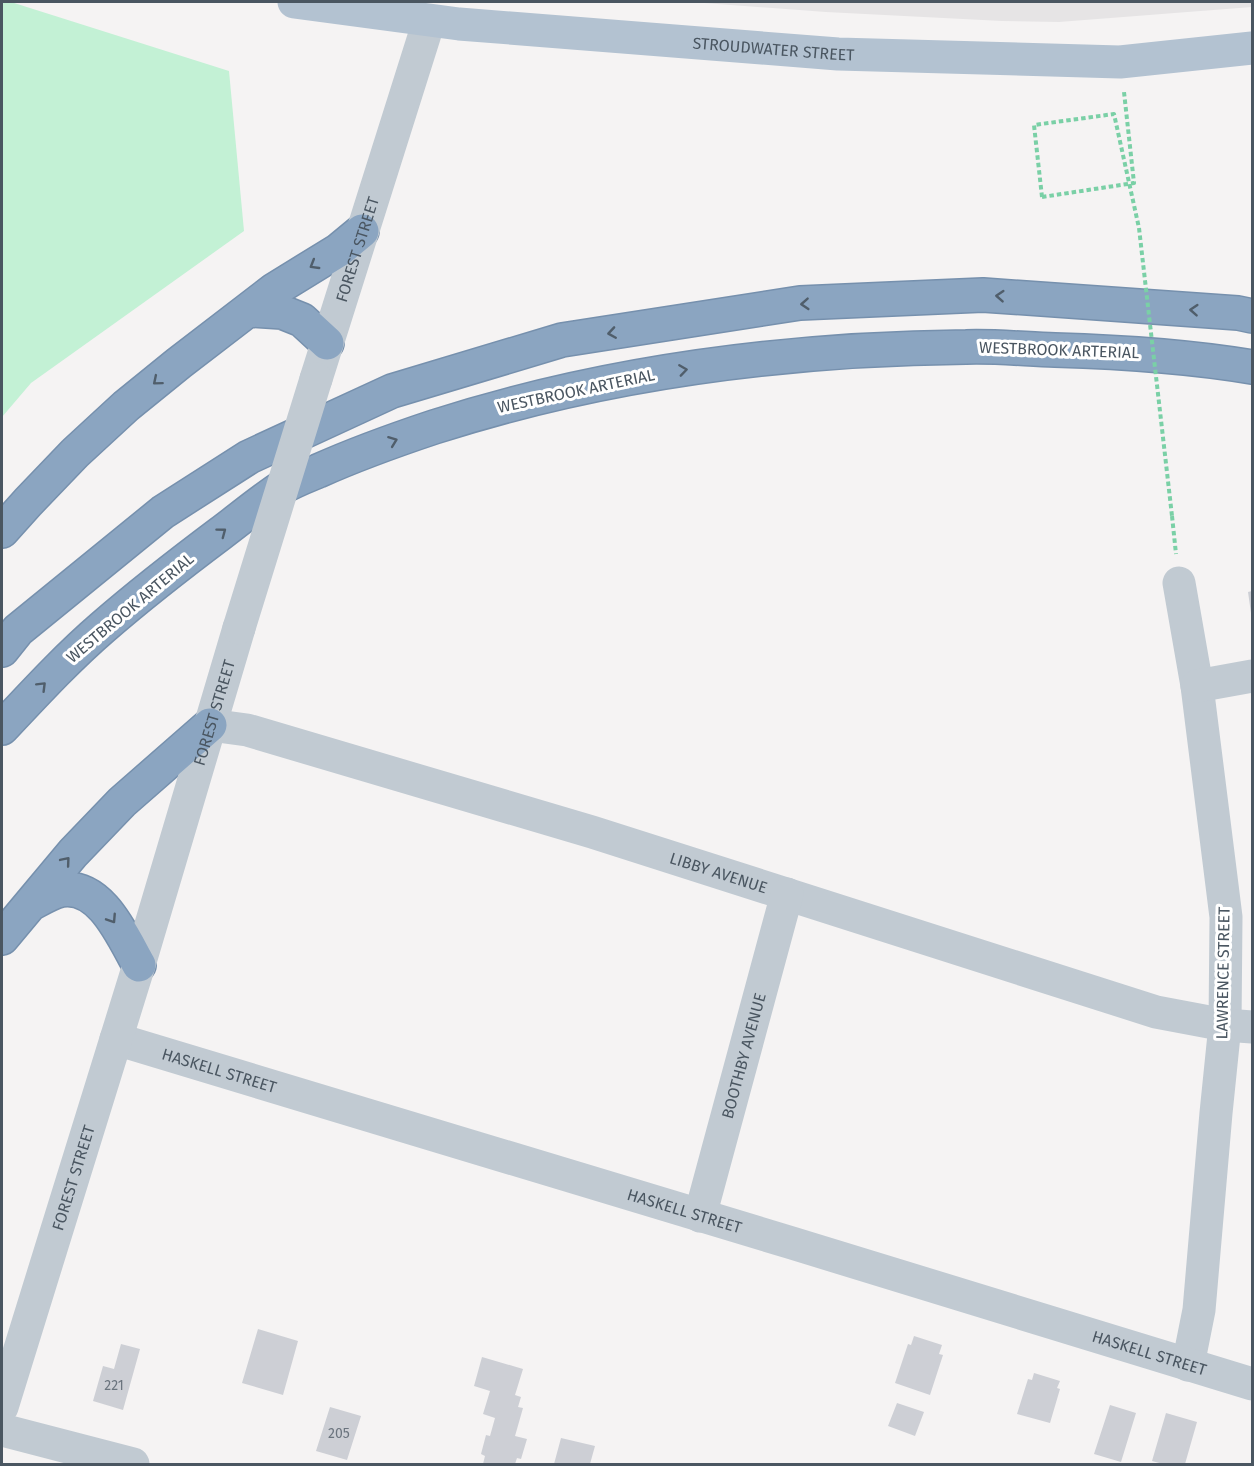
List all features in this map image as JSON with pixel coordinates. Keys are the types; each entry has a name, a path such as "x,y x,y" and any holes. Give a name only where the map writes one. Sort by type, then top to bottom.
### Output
{"highway":[{"path":"2,531 75,453 126,406 274,290 339,250 362,231"},
{"path":"2,650 18,630 163,512 249,458 392,391 562,340 800,303 983,295 1238,313 1252,316"},
{"path":"249,310 282,312 302,320 327,343"},
{"name":"WESTBROOK ARTERIAL","path":"2,728 42,685 102,627 186,559 283,487 332,464 405,436 480,412 636,376 789,357 886,349 970,346 1132,353 1252,367"},
{"path":"2,938 73,852 122,802 210,725"},
{"path":"27,906 59,890 73,889 91,895 105,909 139,965"}],"main road":[{"name":"STROUDWATER STREET","path":"294,2 429,21 838,54 1120,62 1252,48"}],"street":[{"name":"FOREST STREET","path":"2,1407 139,965 239,628 429,21"},
{"name":"LAWRENCE STREET","path":"1179,583 1197,686 1239,1026 1216,1113 1199,1310 1188,1365"},
{"path":"1197,686 1252,676"},
{"name":"LIBBY AVENUE","path":"210,725 247,730 592,832 1156,1012 1239,1026"},
{"name":"BOOTHBY AVENUE","path":"700,1216 787,894"},
{"name":"HASKELL STREET","path":"116,1039 1252,1384"},
{"path":"2,1430 133,1464"}],"path":[{"path":"1120,62 1134,183 1042,196 1034,124 1114,114 1139,228 1179,583"}],"shaded area":[{"path":"691,2 1252,2 1252,7 1059,22 826,12"}],"green space":[{"path":"2,2 11,2 229,71 244,231 31,383 2,417"}],"building":[{"path":"1252,591 1252,612 1251,613 1248,592"},
{"path":"258,1329 298,1341 283,1395 242,1383"},
{"path":"914,1336 942,1345 939,1354 943,1355 930,1395 895,1383 908,1344 911,1345"},
{"path":"121,1344 140,1349 123,1410 93,1401 103,1366 114,1369"},
{"path":"482,1357 523,1369 515,1395 521,1397 518,1407 523,1408 515,1436 527,1439 521,1459 517,1458 515,1464 483,1464 485,1456 481,1454 486,1435 490,1436 495,1418 483,1414 490,1391 474,1386"},
{"path":"1034,1373 1060,1381 1057,1388 1060,1389 1050,1423 1017,1414 1028,1379 1032,1380"},
{"path":"897,1403 924,1412 915,1436 888,1426"},
{"path":"1110,1405 1136,1413 1121,1462 1094,1454"},
{"path":"330,1407 361,1416 347,1460 316,1451"},
{"path":"1166,1413 1197,1422 1185,1464 1163,1464 1152,1461"},
{"path":"561,1438 595,1446 590,1464 554,1464"}]}
